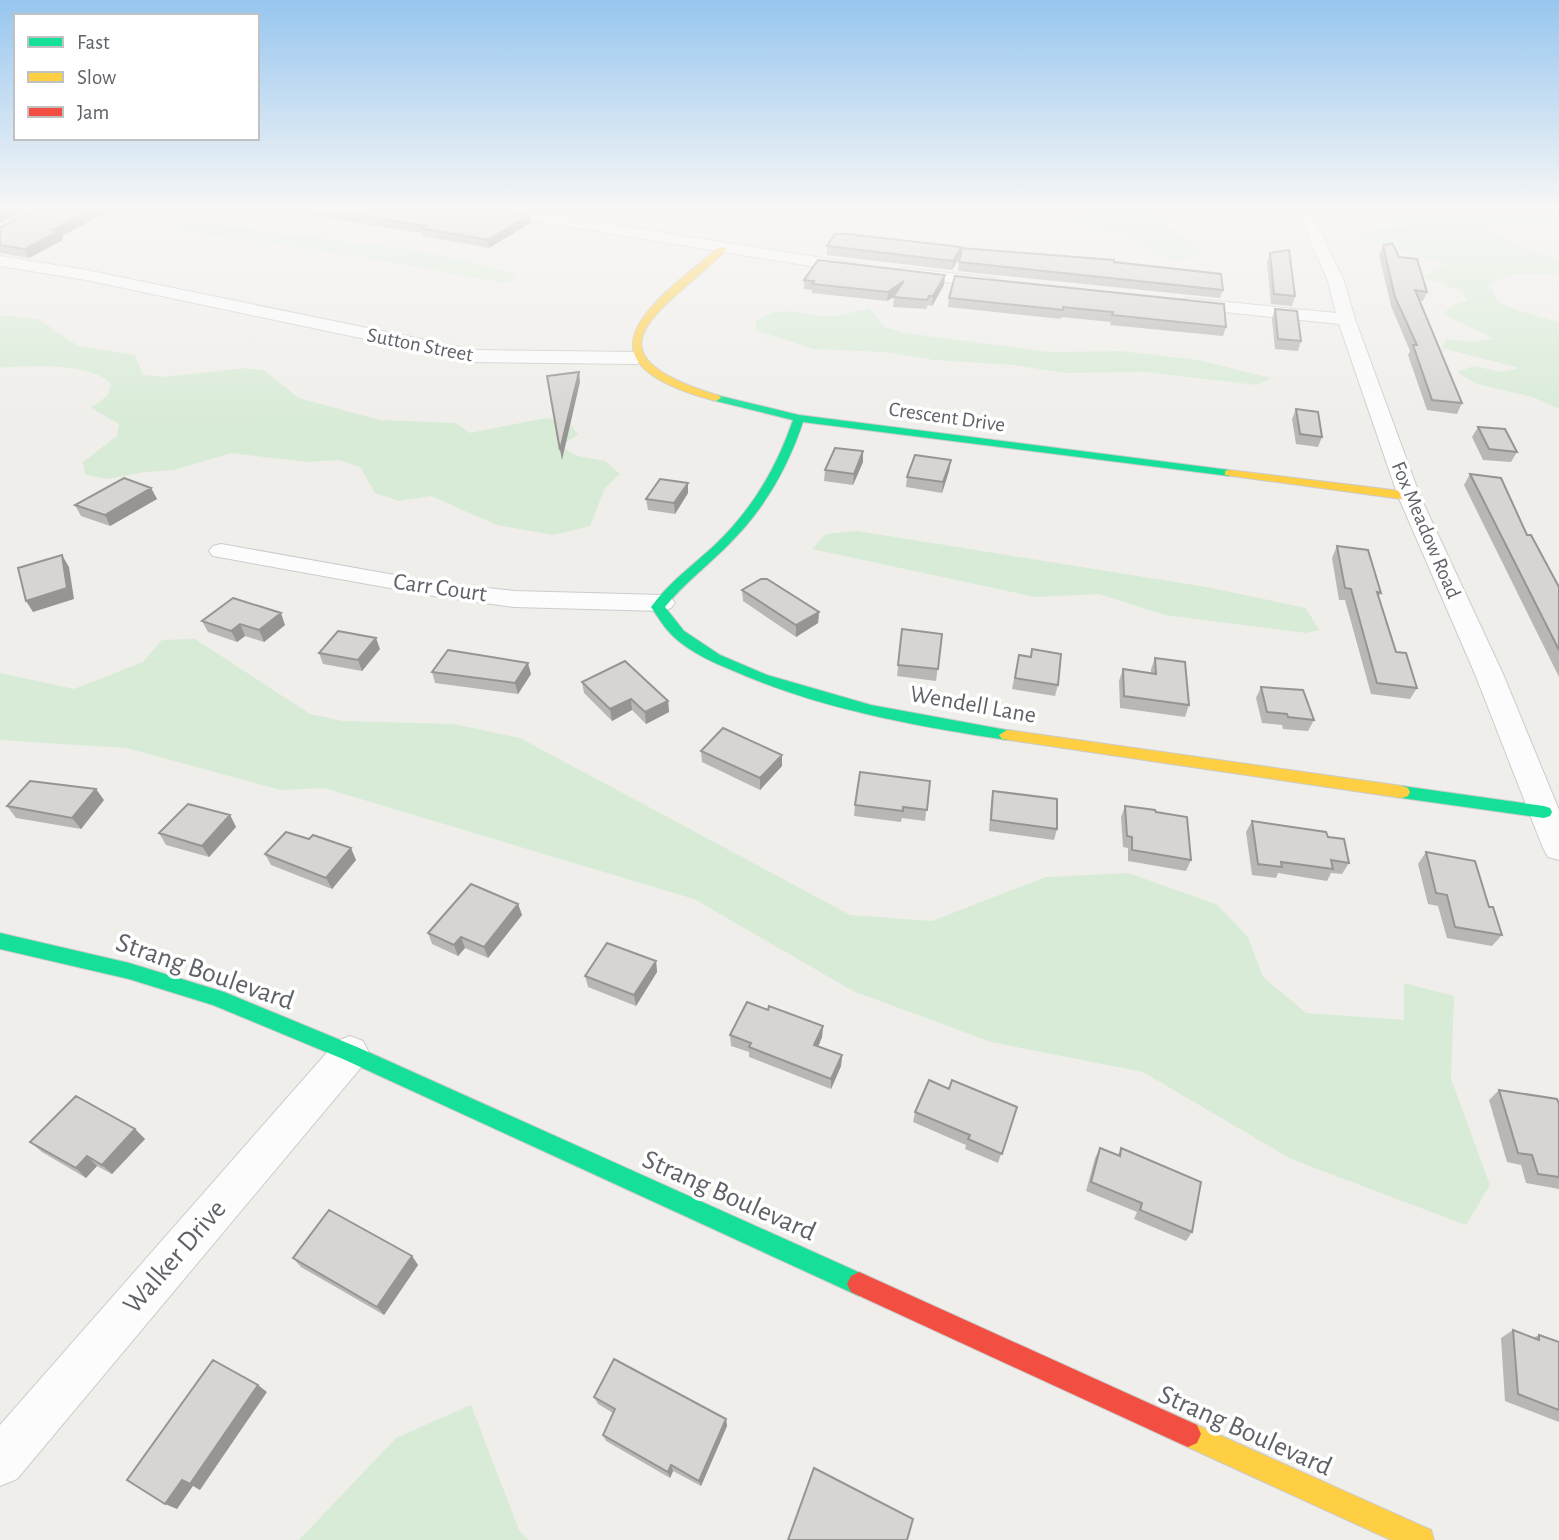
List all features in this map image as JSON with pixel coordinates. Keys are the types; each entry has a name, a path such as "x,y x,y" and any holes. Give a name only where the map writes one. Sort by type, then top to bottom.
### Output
{"street":[{"name":"Sutton Street","path":"116,281 474,356 637,358"},
{"path":"637,358 635,341 644,325 684,281"},
{"path":"976,281 1007,284"},
{"name":"Fox Meadow Road","path":"1336,281 1346,319 1409,496 1489,674 1559,848"},
{"path":"1169,301 1346,319"},
{"name":"Crescent Drive","path":"637,358 661,379 745,407 799,418 1409,496"},
{"path":"662,603 733,535 753,511 771,484 793,438 799,418"},
{"name":"Carr Court","path":"221,551 434,589 513,598 662,603"},
{"name":"Wendell Lane","path":"662,603 659,607 663,619 698,647 744,671 801,692 854,707 991,733 1544,812"},
{"name":"Strang Boulevard","path":"0,941 129,971 217,998 350,1053 1421,1540"},
{"name":"Walker Drive","path":"0,1462 350,1053"}],"green space":[{"path":"1433,281 1496,281 1490,285 1499,302 1516,310 1559,322 1559,409 1533,397 1477,384 1457,372 1474,366 1501,372 1519,368 1442,348 1446,339 1471,342 1494,339 1444,313 1453,305 1468,301 1463,292"},
{"path":"869,308 885,327 904,333 1052,352 1123,351 1198,360 1271,378 1257,385 1145,372 1065,373 1014,365 934,360 887,352 813,349 755,330 756,321 776,312 831,316"},
{"path":"0,315 38,319 78,346 135,355 143,375 164,377 245,368 265,371 299,398 380,420 455,423 470,433 546,418 569,422 578,435 560,446 577,456 605,461 620,474 605,488 590,526 554,535 497,525 431,496 399,501 375,493 360,467 339,460 307,462 231,453 174,470 144,472 109,479 85,475 83,462 117,436 119,424 91,408 108,395 111,384 102,377 75,369 43,366 0,368"},
{"path":"857,531 1206,587 1306,608 1319,630 1306,633 1165,615 1099,594 1035,597 812,549 826,534"},
{"path":"195,639 310,714 343,721 454,724 520,738 850,915 932,921 1046,877 1128,873 1216,904 1248,937 1263,977 1306,1013 1404,1020 1404,983 1454,996 1451,1079 1490,1185 1466,1225 1291,1159 1143,1072 991,1042 853,991 694,899 324,788 281,790 126,748 0,740 0,673 74,689 143,662 162,640"},
{"path":"471,1405 519,1530 528,1540 299,1540 396,1438"}],"building":[{"path":"814,281 942,281 933,296 929,296 927,300 893,297 904,281 888,292 812,284"},
{"path":"954,281 1002,281 1224,304 1226,327 1112,315 1113,312 1063,307 1063,310 949,298"},
{"path":"1137,281 1222,281 1223,290"},
{"path":"1273,281 1293,281 1295,296 1274,294"},
{"path":"1391,281 1424,281 1427,292 1415,290 1462,403 1432,400 1413,345 1417,345 1395,297"},
{"path":"1275,309 1297,311 1301,341 1278,339"},
{"path":"579,372 560,450 547,376"},
{"path":"1296,409 1318,412 1322,437 1300,434"},
{"path":"1478,427 1505,429 1517,452 1489,449"},
{"path":"835,448 863,451 854,474 825,470"},
{"path":"915,455 951,460 943,482 907,477"},
{"path":"1470,474 1501,478 1527,535 1531,535 1559,587 1559,650"},
{"path":"124,478 151,488 105,515 75,505"},
{"path":"660,479 688,483 674,503 646,499"},
{"path":"1337,546 1368,550 1381,593 1377,592 1396,652 1406,653 1417,688 1377,683 1351,589 1345,588"},
{"path":"62,555 67,588 26,601 18,568"},
{"path":"761,579 767,579 819,612 796,625 742,590"},
{"path":"233,598 281,613 259,630 240,624 231,631 202,621"},
{"path":"902,629 942,634 938,669 898,665"},
{"path":"338,631 376,638 358,660 319,653"},
{"path":"1032,649 1061,654 1058,685 1015,678 1019,655 1031,657"},
{"path":"448,650 528,663 515,683 432,672"},
{"path":"1155,658 1185,662 1189,705 1124,696 1123,669 1156,674"},
{"path":"625,661 668,701 645,712 631,699 610,709 582,682"},
{"path":"1261,687 1303,690 1314,720 1267,712"},
{"path":"723,728 782,755 760,778 701,751"},
{"path":"860,772 930,781 927,810 903,807 903,811 855,805"},
{"path":"30,781 96,789 72,818 7,806"},
{"path":"993,791 1057,799 1057,829 991,820"},
{"path":"188,804 230,815 202,846 159,833"},
{"path":"1125,806 1187,817 1191,860 1132,850 1132,837 1127,836"},
{"path":"1252,821 1326,832 1328,837 1344,839 1349,863 1331,860 1333,869 1281,862 1282,867 1258,864"},
{"path":"286,832 309,839 313,835 351,848 326,878 265,854"},
{"path":"1426,852 1475,861 1489,907 1493,907 1502,935 1455,927 1447,895 1436,893"},
{"path":"471,884 518,904 484,947 461,937 454,945 428,933"},
{"path":"607,943 656,961 634,995 585,976"},
{"path":"747,1002 768,1010 769,1006 823,1026 814,1045 842,1055 831,1079 749,1047 751,1043 730,1035"},
{"path":"929,1080 949,1089 952,1080 1017,1107 1002,1154 968,1139 970,1135 915,1112"},
{"path":"1499,1090 1557,1099 1559,1177 1538,1174 1532,1155 1518,1153"},
{"path":"76,1096 135,1129 102,1165 87,1156 76,1168 30,1142"},
{"path":"1100,1148 1120,1156 1121,1148 1201,1182 1192,1232 1140,1210 1142,1203 1091,1182"},
{"path":"329,1210 412,1256 377,1307 293,1258"},
{"path":"1513,1330 1539,1340 1539,1335 1559,1342 1559,1410 1518,1394"},
{"path":"614,1359 726,1419 699,1481 671,1465 668,1472 603,1435 615,1409 594,1397"},
{"path":"213,1360 258,1385 190,1484 182,1480 165,1504 127,1480"},
{"path":"814,1468 913,1519 907,1540 788,1540"}],"traffic: fast":[{"path":"716,398 799,418 1229,473"},
{"path":"799,418 780,467 752,511 729,538 658,607 679,634 715,658 762,678 871,710 1007,735"},
{"path":"1402,792 1544,812"},
{"path":"0,941 129,971 217,998 350,1053 859,1284"}],"traffic: slow":[{"path":"684,281 653,311 643,326 637,341 637,354 649,369 660,376 716,398"},
{"path":"1229,473 1409,496"},
{"path":"1007,735 1402,792"},
{"path":"1188,1434 1421,1540"}],"traffic: jam":[{"path":"859,1284 1188,1434"}]}
